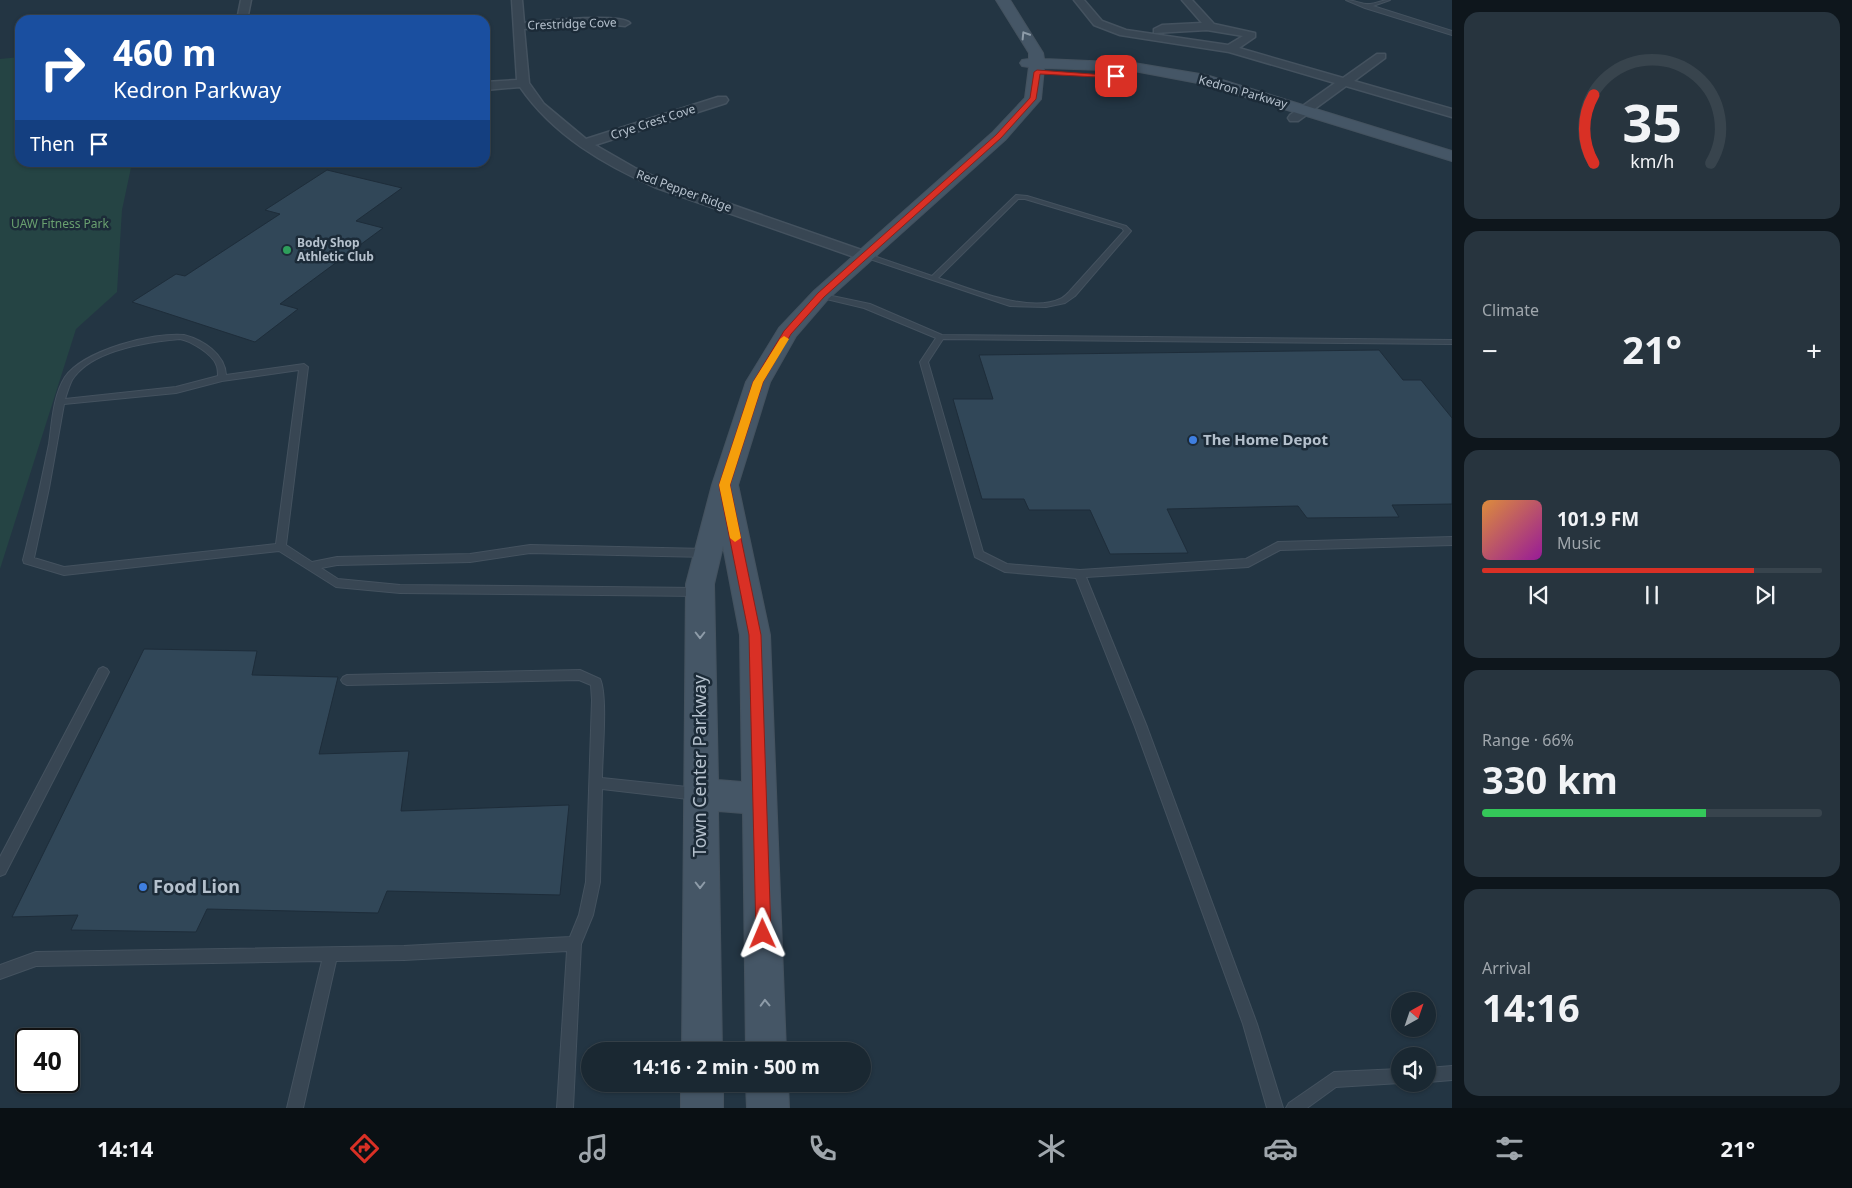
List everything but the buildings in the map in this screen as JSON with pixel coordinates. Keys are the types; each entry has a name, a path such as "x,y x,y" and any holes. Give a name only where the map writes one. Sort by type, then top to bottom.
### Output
{"street":[{"path":"243,15 246,0"},
{"path":"490,86 523,83 517,0"},
{"name":"Town Center Parkway","path":"702,1042 700,592 707,553 724,485 758,382 788,333 821,295 999,136 1033,99 1036,53 1003,0"},
{"path":"1079,0 1098,23 1124,33 1230,49 1452,113"},
{"path":"1187,0 1211,27"},
{"name":"Crestridge Cove","path":"519,26 604,21 625,23"},
{"path":"1154,38 1162,28 1226,28 1251,35 1230,49"},
{"path":"1014,51 1034,66"},
{"path":"1300,114 1381,56"},
{"name":"Kedron Parkway","path":"1034,66 1176,84 1300,114 1452,156"},
{"name":"Red Pepper Ridge","path":"523,83 540,107 584,144 630,171 662,185 864,256"},
{"name":"Crye Crest Cove","path":"584,144 722,100"},
{"name":"Kedron Parkway","path":"1300,114 1452,168"},
{"name":"Town Center Parkway","path":"724,485 755,635 766,1042"},
{"path":"700,795 760,798"},
{"path":"702,1092 702,1108"},
{"path":"767,1092 768,1108"}],"lane":[{"path":"1348,0 1452,33"},
{"path":"1366,7 1388,0"},
{"path":"864,256 933,279 1010,304 1028,306 1062,301 1072,294 1128,231 1124,227 1115,224 1025,197 1016,197 933,279"},
{"path":"821,295 867,306 941,337 1452,342"},
{"path":"222,378 221,363 204,347 184,337 159,337 139,341 82,364 69,379 61,402 28,560 64,571 281,547 336,583 400,590 700,592"},
{"path":"941,337 924,362 979,554 1005,568 1080,574 1248,564 1278,546 1452,541"},
{"path":"61,402 176,390 222,378 304,367 281,547"},
{"path":"312,566 337,561 470,558 530,549 707,553"},
{"path":"1080,574 1141,727 1247,1015 1275,1108"},
{"path":"0,870 103,672"},
{"path":"347,680 580,675 596,682 598,700 592,882 586,915 574,944 565,1108"},
{"path":"596,783 700,795"},
{"path":"0,972 36,959 404,953 574,944"},
{"path":"295,1108 330,955"},
{"path":"1436,1074 1452,1073"},
{"path":"1294,1108 1334,1080 1391,1077"}],"green space":[{"name":"UAW Fitness Park","path":"15,58 15,167 131,167 122,210 117,292 76,329 0,569 0,59"}],"slow traffic":[{"path":"735,538 724,485 758,382 784,339"}],"place":[{"name":"Body Shop Athletic Club","path":"287,250"},
{"name":"The Home Depot","path":"1193,440"},
{"name":"Food Lion","path":"143,887"}],"route":[{"path":"763,934 755,635 724,485 758,382 788,333 821,295 999,136 1033,99 1037,72 1116,76"}]}
